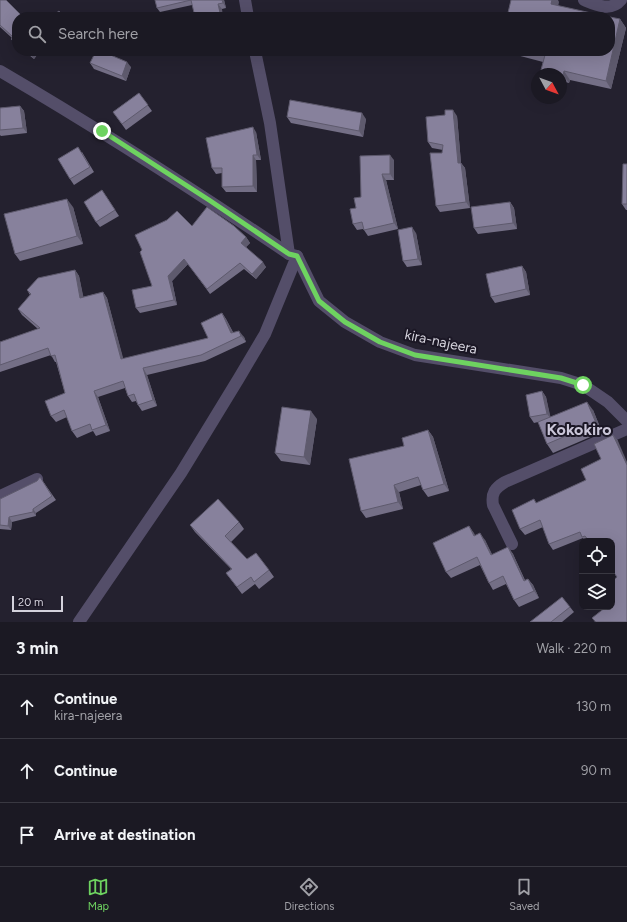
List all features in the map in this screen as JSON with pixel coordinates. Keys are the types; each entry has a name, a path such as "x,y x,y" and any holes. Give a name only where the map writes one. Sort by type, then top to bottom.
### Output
{"street":[{"path":"245,0 247,12"},
{"path":"584,0 598,6 608,7 618,5 621,0"},
{"name":"kira-najeera","path":"256,56 270,123 293,255 319,301 345,322 380,342 415,355 561,378 583,385 608,402 627,421"},
{"path":"0,71 102,131 293,255 265,334 181,473 79,622"},
{"path":"512,544 493,505 492,498 497,487 505,482 627,429"},
{"path":"0,496 37,479"}],"building":[{"path":"0,0 6,0 18,12 12,12 12,36 0,25"},
{"path":"155,0 191,0 157,8"},
{"path":"191,0 222,0 223,3 218,4 220,12 194,12"},
{"path":"511,0 552,0 551,4 587,12 508,12"},
{"path":"615,18 620,19 615,41"},
{"path":"94,56 113,56 127,62 122,76 90,63"},
{"path":"545,56 612,56 606,81 567,72 567,68 542,68"},
{"path":"139,93 148,105 122,124 113,112"},
{"path":"290,100 362,113 359,131 287,117"},
{"path":"20,106 23,128 0,130 0,108"},
{"path":"445,110 453,110 458,163 461,163 466,202 436,206 430,153 442,153 443,145 428,142 426,117 445,115"},
{"path":"253,127 257,155 253,155 253,186 222,187 222,168 212,168 206,138"},
{"path":"78,147 90,167 70,179 58,159"},
{"path":"390,155 390,174 382,174 394,223 364,230 362,222 353,224 350,209 356,208 354,198 361,197 360,156"},
{"path":"623,164 627,164 627,204 622,204"},
{"path":"102,190 115,210 96,222 84,202"},
{"path":"67,199 77,236 15,254 4,214"},
{"path":"510,202 513,223 474,228 471,207"},
{"path":"207,207 234,226 246,237 241,243 263,262 252,274 240,263 207,289 184,259 168,276 174,300 136,308 132,290 152,286 140,252 142,250 135,235 167,220 177,211 192,226"},
{"path":"412,227 418,259 403,261 398,230"},
{"path":"522,266 526,289 491,297 486,274"},
{"path":"75,270 80,298 103,292 121,359 208,338 201,323 222,313 231,333 239,331 241,336 201,355 143,368 153,400 138,405 134,394 128,396 123,381 94,391 106,425 92,430 90,424 72,431 64,410 51,416 45,401 65,393 55,355 51,356 48,348 0,365 0,342 40,328 18,309 31,294 27,290 38,278"},
{"path":"542,391 547,414 530,417 526,395"},
{"path":"587,402 596,423 547,444 538,422"},
{"path":"282,407 311,411 304,457 275,453"},
{"path":"428,430 444,484 423,490 418,477 394,485 398,502 361,511 349,459 404,446 402,438"},
{"path":"613,435 627,465 627,622 596,622 592,618 602,610 615,610 615,579 617,577 615,574 615,538 587,538 585,536 582,537 580,532 549,544 540,520 520,529 512,510 534,499 536,503 586,480 581,469 601,459 594,444"},
{"path":"40,477 52,496 33,509 33,512 9,517 8,526 0,525 0,499 37,481"},
{"path":"218,499 239,522 225,536 247,559 256,553 269,570 254,582 251,577 237,587 226,573 232,569 190,525"},
{"path":"469,526 474,536 480,533 491,555 508,547 524,581 528,579 534,591 514,600 503,576 489,583 477,557 446,572 433,543"},
{"path":"562,597 570,607 551,622 530,622"}],"district":[{"name":"Kokokiro","path":"579,429"}],"route":[{"path":"102,131 289,254 297,256 319,301 345,322 380,342 415,355 561,378 583,385"}]}
